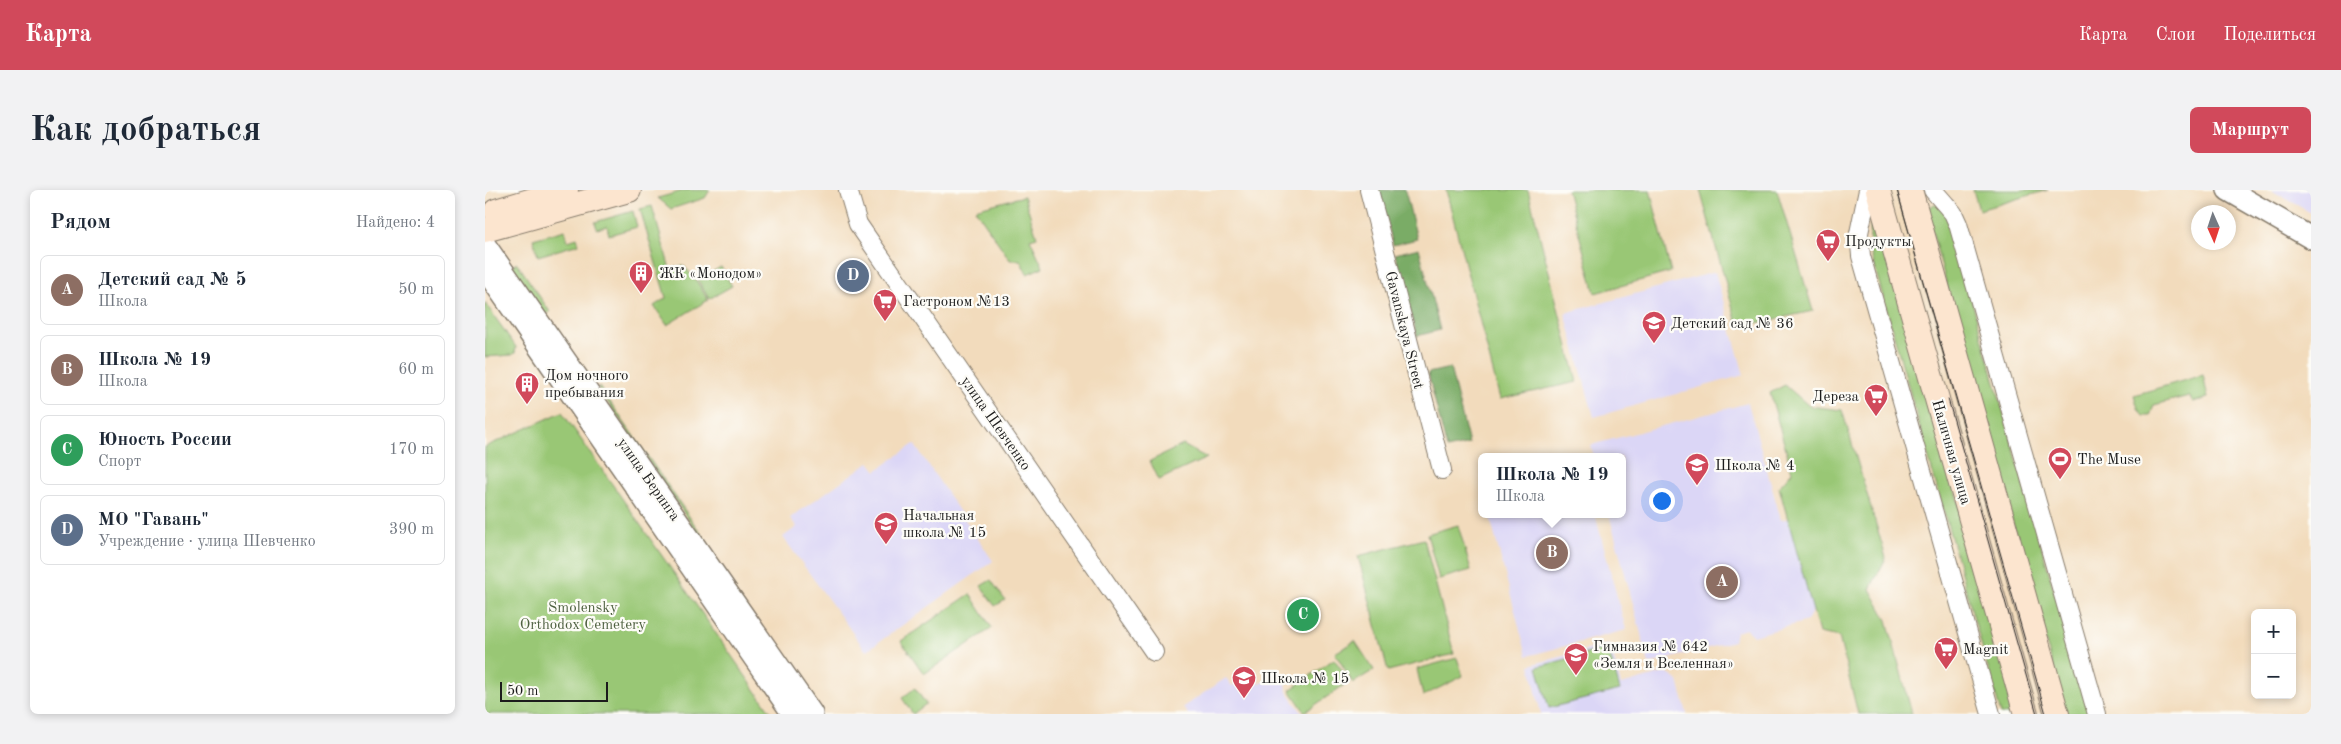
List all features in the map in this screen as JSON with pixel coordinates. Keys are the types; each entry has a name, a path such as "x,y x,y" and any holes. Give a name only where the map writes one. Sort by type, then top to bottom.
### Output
{"main road":[{"path":"485,214 566,190"},
{"path":"485,230 629,190"},
{"name":"Наличная улица","path":"1878,190 2026,714"},
{"name":"Наличная улица","path":"1910,190 2057,714"}],"street":[{"name":"улица Шевченко","path":"848,190 858,224 1154,652"},
{"name":"Gavanskaya Street","path":"1369,190 1442,470"},
{"path":"1868,190 1859,233 1861,256 1991,714"},
{"path":"1933,190 1953,213 1958,224 2097,714"},
{"path":"2228,190 2311,238"},
{"path":"2257,190 2311,221"},
{"name":"улица Беринга","path":"485,245 812,714"},
{"name":"улица Беринга","path":"485,270 793,714"}],"shaded area":[{"path":"2271,190 2311,190 2311,213"},
{"name":"Детский сад № 36","path":"1715,272 1744,375 1594,417 1565,313"},
{"path":"1748,403 1781,520 1791,518 1820,595 1807,621 1753,636 1746,629 1736,632 1734,641 1649,664 1610,518 1626,518 1626,453 1593,453 1591,445"},
{"name":"Начальная школа № 15","path":"914,444 993,561 866,651 783,537 797,527 790,518 869,462 876,471"},
{"path":"1490,518 1596,518 1626,630 1527,656"},
{"name":"Гимназия № 642 «Земля и Вселенная»","path":"1610,644 1621,685 1667,672 1678,681 1687,714 1541,714 1530,665"},
{"name":"Школа № 15","path":"1252,672 1260,684 1279,672 1286,682 1287,692 1303,714 1188,714 1183,707 1226,678 1232,686"}],"green space":[{"path":"686,190 710,190 705,198 671,209 658,198"},
{"path":"1379,190 1405,190 1417,239 1393,245"},
{"path":"1446,190 1528,190 1577,382 1500,399"},
{"path":"1567,190 1650,190 1671,272 1595,293"},
{"path":"1700,190 1777,190 1813,311 1738,327"},
{"path":"1973,190 2048,190 1979,210"},
{"path":"1024,196 1037,237 1030,239 1043,267 1027,274 1020,260 1010,260 975,209"},
{"path":"1933,205 1937,205 1948,217 2089,714 2066,714 1926,210"},
{"path":"652,206 670,269 683,265 696,280 708,300 667,325 654,306 666,298 640,209"},
{"path":"633,211 637,227 609,235 607,226 597,229 595,222"},
{"path":"1878,222 2019,714 2001,714 1869,247 1871,225"},
{"path":"565,230 568,241 577,238 579,244 538,256 533,239"},
{"path":"1419,248 1440,330 1417,336 1395,254"},
{"path":"517,263 550,312 544,315 510,268"},
{"path":"721,267 732,286 709,299 698,280"},
{"path":"485,303 516,347 515,353 512,355 485,357"},
{"path":"1450,368 1469,444 1447,449 1428,373"},
{"path":"2203,375 2208,398 2193,402 2189,396 2154,405 2150,416 2143,416 2138,408 2134,395"},
{"path":"1785,385 1809,406 1842,410 1886,558 1870,589 1887,620 1912,714 1858,714 1839,637 1819,633 1779,487 1792,472 1770,393"},
{"path":"599,386 706,541 703,541 598,388"},
{"name":"Smolensky Orthodox Cemetery","path":"562,412 772,714 485,714 485,447"},
{"path":"1183,445 1207,458 1159,480 1150,461"},
{"path":"1458,525 1471,570 1439,579 1427,534"},
{"path":"1424,539 1454,654 1388,671 1358,556"},
{"path":"991,580 1005,600 995,606 981,586"},
{"path":"970,594 992,628 924,674 901,641"},
{"path":"1355,641 1374,670 1353,683 1335,653"},
{"path":"1608,648 1620,690 1549,708 1537,667"},
{"path":"1457,658 1463,676 1423,696 1417,669"},
{"path":"1334,659 1350,681 1305,712 1290,690"},
{"path":"915,688 926,704 913,714 902,698"}],"tram line":[{"path":"1897,190 2046,714"},
{"path":"1948,399 2037,714"}],"place":[{"name":"Продукты","path":"1828,262"},
{"name":"МО \"Гавань\"","path":"853,276"},
{"name":"ЖК «Монодом»","path":"641,294"},
{"name":"Гастроном №13","path":"885,322"},
{"name":"Детский сад № 36","path":"1654,344"},
{"name":"Дом ночного пребывания","path":"527,405"},
{"name":"Дереза","path":"1876,417"},
{"name":"The Muse","path":"2060,480"},
{"name":"Школа № 4","path":"1697,486"},
{"name":"Начальная школа № 15","path":"886,545"},
{"name":"Школа № 19","path":"1552,553"},
{"name":"Детский сад № 5","path":"1722,582"},
{"name":"Юность России","path":"1303,615"},
{"name":"Magnit","path":"1946,670"},
{"name":"Гимназия № 642 «Земля и Вселенная»","path":"1576,676"},
{"name":"Школа № 15","path":"1244,699"}]}
